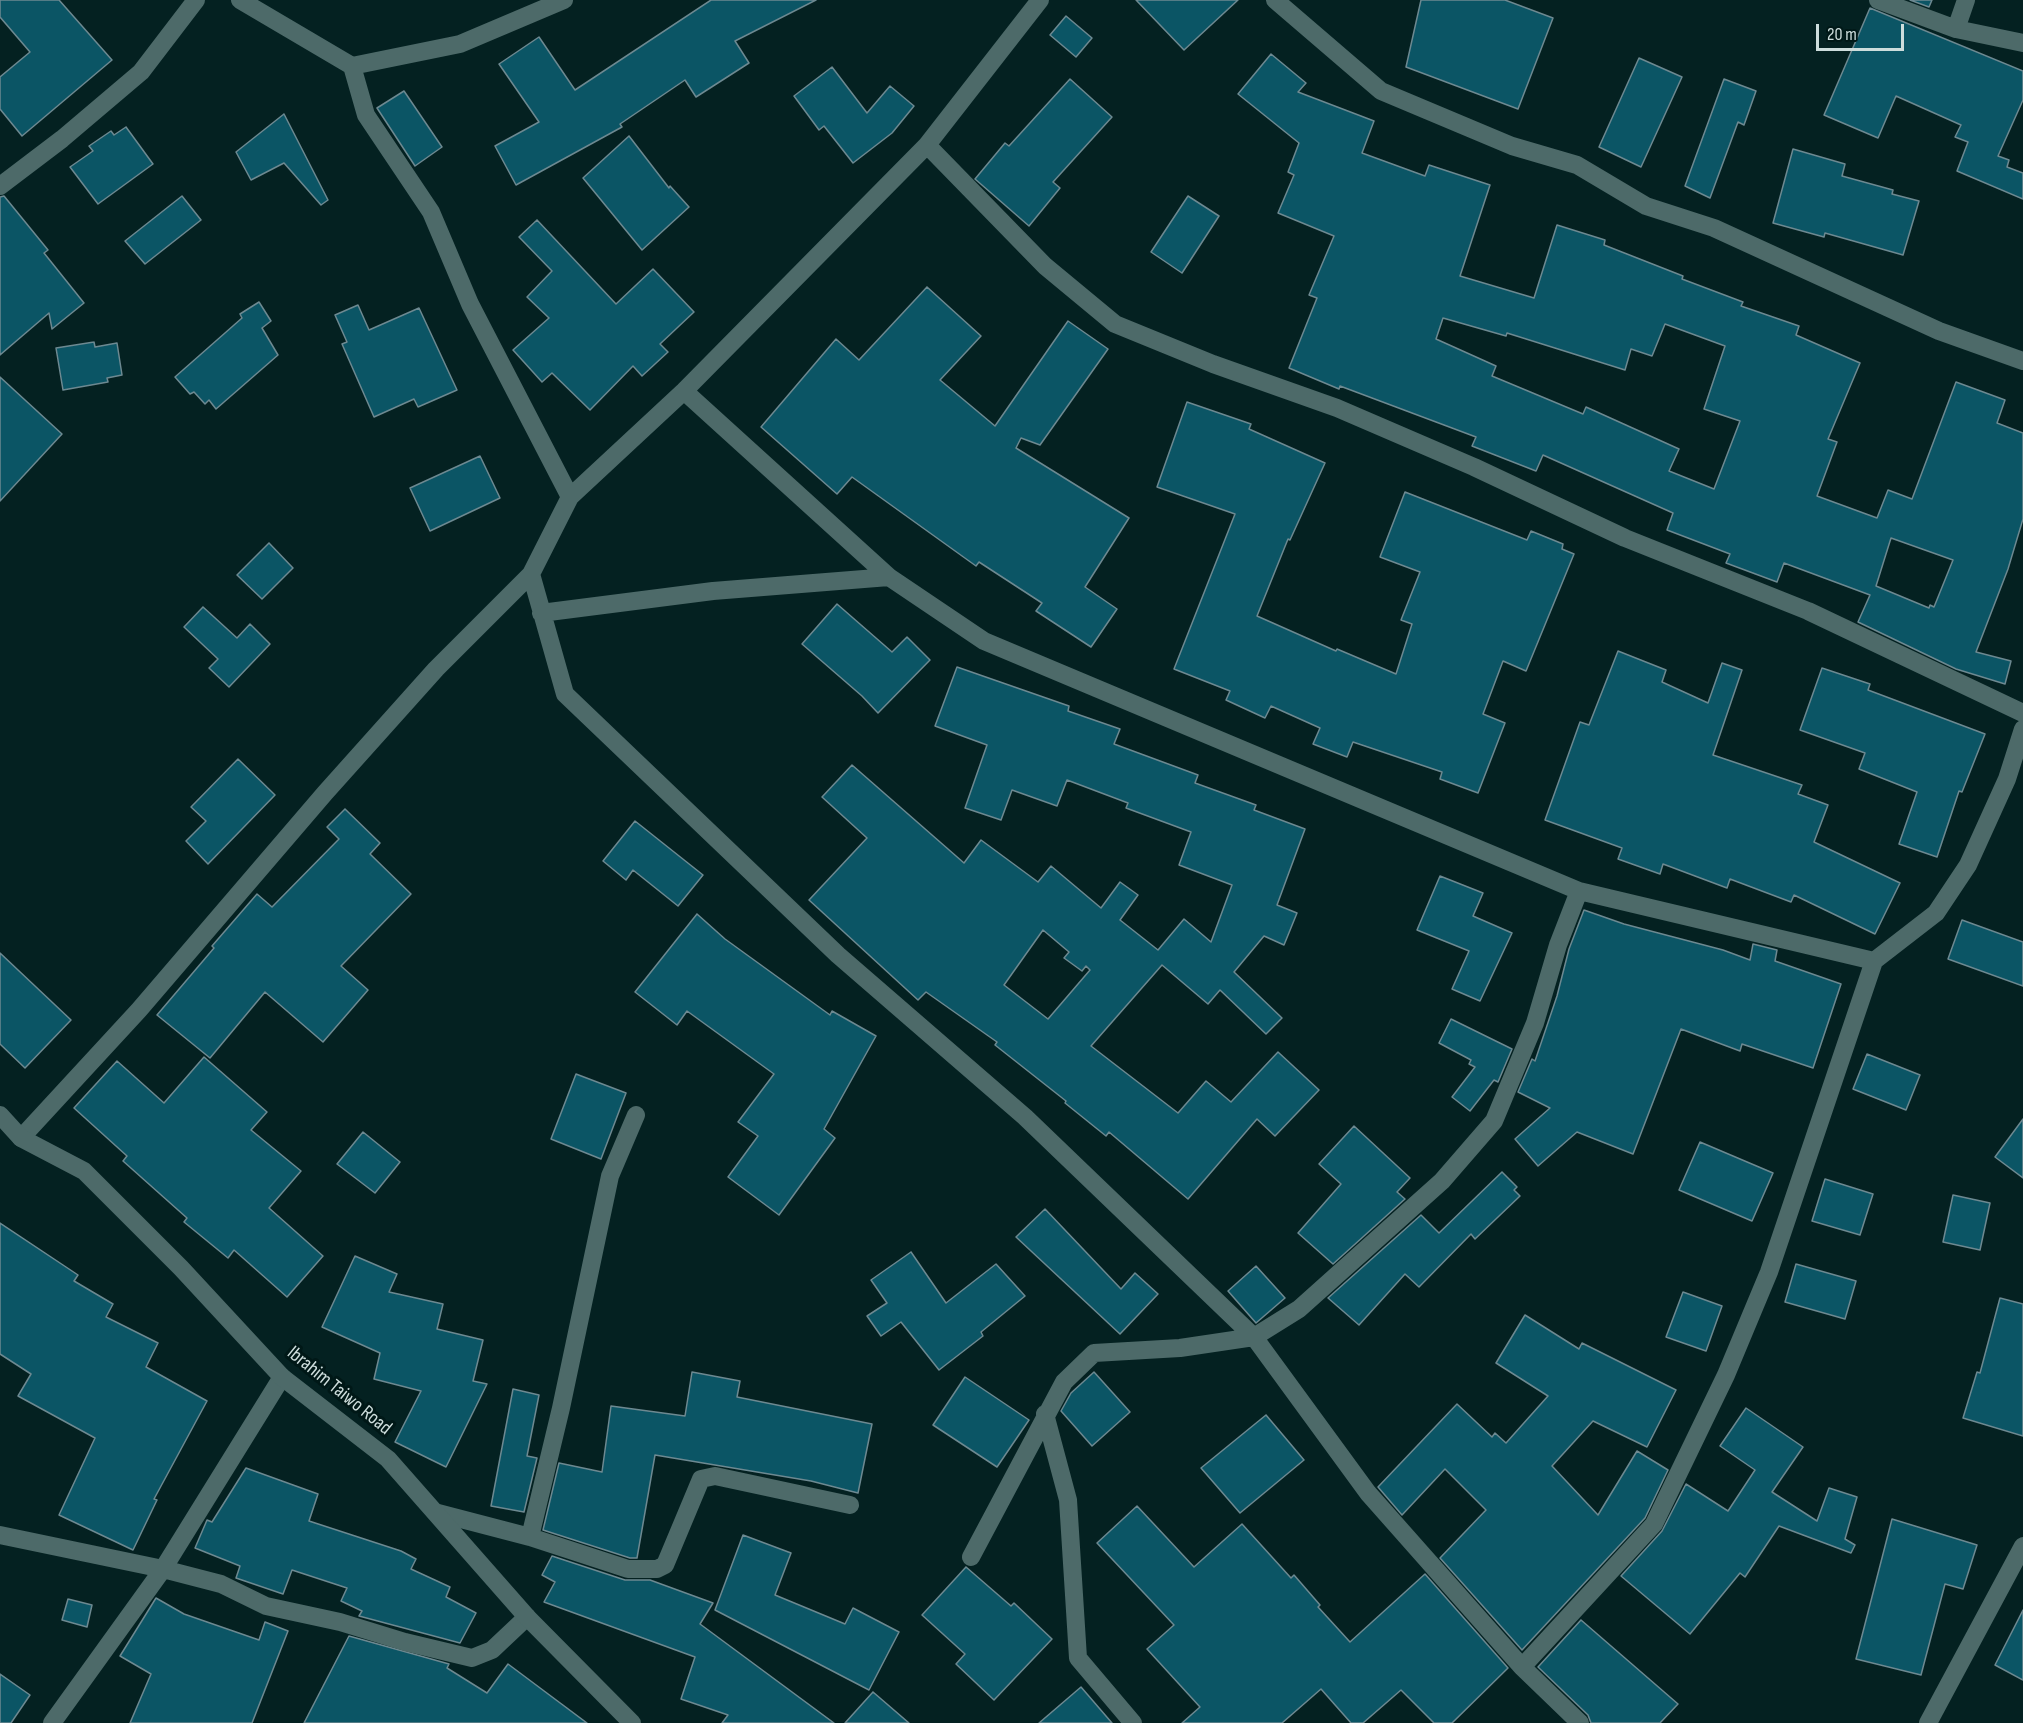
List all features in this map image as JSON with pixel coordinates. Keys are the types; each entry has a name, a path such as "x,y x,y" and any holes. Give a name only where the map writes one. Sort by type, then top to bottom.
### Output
{"street":[{"path":"0,186 62,139 141,72 196,0"},
{"path":"240,0 352,66 460,44 564,0"},
{"path":"21,1138 139,1010 325,793 436,669 531,574 570,497 684,391 927,145 1040,0"},
{"path":"1275,0 1382,91 1512,146 1577,165 1646,206 1714,228 1939,331 2023,361"},
{"path":"1878,0 1956,29 2023,43"},
{"path":"1956,29 1966,0"},
{"path":"352,66 366,115 431,212 470,304 570,497"},
{"path":"927,145 1045,266 1114,324 1213,364 1337,408 1474,467 1625,538 1808,610 2023,713"},
{"path":"684,391 889,577 984,641 1292,768 1579,891 1874,961"},
{"path":"531,574 565,694 838,955 1025,1117 1254,1337 1368,1493 1522,1667 1580,1723"},
{"path":"541,614 713,591 889,577"},
{"path":"1522,1667 1654,1524 1726,1375 1769,1272 1874,961 1935,913 1968,865 2007,779 2023,729"},
{"path":"971,1557 1064,1382 1094,1353 1180,1348 1254,1337 1299,1309 1442,1180 1494,1121 1535,1023 1558,945 1579,891"},
{"name":"Ibrahim Taiwo Road","path":"0,1115 21,1138 84,1171 181,1268 282,1377 388,1459 438,1513 527,1617 632,1723"},
{"path":"530,1537 564,1396 610,1176 636,1115"},
{"path":"52,1723 164,1569 282,1377"},
{"path":"1045,1414 1068,1500 1078,1658 1133,1723"},
{"path":"438,1513 530,1537 628,1569 657,1569 665,1565 700,1479 715,1476 850,1505"},
{"path":"0,1534 164,1569 221,1584 266,1606 340,1622 405,1642 472,1658 492,1650 527,1617"},
{"path":"1928,1723 2023,1546"}],"building":[{"path":"0,0 59,0 112,60 22,136 0,109 0,77 30,52 0,17"},
{"path":"711,0 816,0 735,41 749,63 696,97 685,80 620,124 622,127 516,185 495,146 539,122 499,64 539,37 575,90"},
{"path":"1136,0 1238,0 1184,50"},
{"path":"1421,0 1505,0 1553,18 1518,109 1406,67"},
{"path":"1910,0 1932,0 1929,7"},
{"path":"1870,8 2023,71 2023,100 1998,156 2009,160 2007,167 2023,173 2023,199 1957,171 1968,142 1955,137 1961,125 1896,96 1878,138 1824,115"},
{"path":"1066,16 1092,38 1076,57 1050,35"},
{"path":"1271,54 1306,83 1298,92 1374,121 1362,153 1425,176 1429,165 1490,185 1460,276 1534,298 1557,225 1605,240 1604,245 1683,276 1682,279 1743,302 1741,306 1799,326 1796,335 1860,363 1828,439 1837,442 1817,496 1877,518 1888,490 1912,499 1956,382 2005,400 1997,423 2023,433 2023,519 2008,569 1976,652 2011,661 2005,684 1956,669 1858,622 1870,595 1784,563 1777,582 1726,563 1730,554 1667,530 1673,513 1543,455 1536,471 1472,446 1476,437 1340,386 1339,389 1289,368 1317,298 1309,295 1334,236 1278,213 1294,175 1288,172 1299,143 1238,94","holes":["1443,318 1506,336 1507,333 1625,370 1631,349 1652,356 1665,324 1725,346 1704,409 1740,421 1714,489 1669,471 1679,449 1586,407 1583,414 1492,376 1496,366 1436,339","1891,538 1953,560 1934,607 1930,605 1929,608 1876,586"]},
{"path":"1639,58 1682,77 1641,167 1599,147"},
{"path":"832,67 867,113 890,86 914,106 892,133 853,163 824,126 819,130 794,96"},
{"path":"1070,79 1112,117 1053,182 1060,188 1029,226 975,179 1005,143 1009,146"},
{"path":"1724,79 1756,91 1744,125 1738,122 1710,198 1685,186"},
{"path":"404,91 442,147 415,166 377,108"},
{"path":"284,114 328,200 321,205 284,163 251,180 236,152"},
{"path":"126,127 153,164 98,204 70,167 93,151 89,146 111,131 114,135"},
{"path":"629,136 669,188 670,186 689,207 642,250 583,178"},
{"path":"1793,149 1845,164 1842,176 1893,190 1892,194 1919,201 1903,255 1825,233 1824,237 1773,223"},
{"path":"4,196 48,250 44,253 84,303 52,329 49,313 0,355 0,197"},
{"path":"182,196 201,220 145,264 125,241"},
{"path":"1188,196 1219,216 1182,273 1151,252"},
{"path":"537,220 616,304 653,269 694,312 660,344 668,352 642,376 633,366 590,410 552,373 542,382 513,350 549,318 527,297 552,271 519,237"},
{"path":"927,287 981,336 940,380 995,426 1068,321 1108,349 1040,445 1021,438 1016,448 1129,518 1085,587 1117,609 1091,647 1036,611 1042,603 979,562 976,566 852,477 837,494 761,427 836,339 859,360"},
{"path":"259,302 271,321 262,328 278,355 216,409 209,400 205,404 194,392 190,394 175,377 242,318 240,314"},
{"path":"358,305 369,330 419,308 457,390 418,407 414,399 374,417 342,344 347,342 335,315"},
{"path":"94,342 95,347 117,343 122,375 107,378 108,382 63,390 56,348"},
{"path":"0,377 62,434 0,501"},
{"path":"1187,402 1251,424 1249,429 1325,463 1290,540 1288,539 1257,616 1336,651 1337,649 1396,674 1412,624 1401,620 1420,572 1380,557 1405,492 1527,540 1531,531 1563,544 1562,549 1574,554 1526,671 1503,661 1483,714 1505,723 1478,793 1440,779 1442,772 1353,742 1347,757 1313,744 1320,728 1271,706 1265,718 1226,700 1230,691 1174,669 1235,514 1157,487"},
{"path":"480,456 500,498 430,531 410,488"},
{"path":"269,543 293,568 262,599 237,575"},
{"path":"837,604 892,652 907,637 930,660 878,713 862,696 802,644"},
{"path":"203,607 237,638 250,624 270,644 229,687 209,668 218,659 184,627"},
{"path":"1618,651 1666,670 1662,682 1708,703 1722,663 1742,670 1713,755 1802,785 1798,794 1828,805 1814,842 1900,883 1875,934 1794,895 1791,902 1730,879 1727,888 1663,864 1660,874 1618,859 1622,848 1545,820 1580,722 1589,725"},
{"path":"957,667 1069,706 1068,711 1120,729 1114,744 1198,775 1195,783 1256,805 1254,810 1305,829 1277,905 1297,913 1284,945 1264,936 1234,972 1282,1018 1266,1034 1220,990 1208,1004 1162,965 1091,1046 1178,1113 1206,1081 1231,1102 1278,1052 1319,1090 1275,1136 1257,1119 1188,1199 1109,1132 1106,1136 1065,1103 1066,1101 995,1045 997,1042 926,992 918,1000 809,900 867,838 822,797 852,765 964,863 981,840 1038,882 1051,866 1101,908 1120,882 1138,895 1120,920 1158,950 1184,919 1211,942 1232,885 1179,865 1191,832 1126,808 1128,803 1067,780 1057,806 1012,790 1001,820 965,808 987,745 935,726","holes":["1043,930 1069,952 1064,958 1082,971 1086,966 1090,970 1048,1019 1004,985"]},
{"path":"1822,668 1870,684 1868,690 1985,734 1962,792 1959,791 1937,857 1899,844 1917,792 1859,769 1865,753 1800,730"},
{"path":"238,759 275,795 208,864 186,841 206,821 191,807"},
{"path":"345,809 380,843 370,854 411,894 341,966 368,990 323,1042 265,992 210,1058 157,1015 257,894 272,907 339,839 327,827"},
{"path":"635,821 703,875 678,906 633,870 626,880 603,861"},
{"path":"1440,876 1483,893 1473,916 1512,933 1480,1001 1452,989 1469,951 1417,930"},
{"path":"1584,910 1624,924 1723,950 1750,960 1753,944 1777,950 1775,961 1841,984 1813,1068 1742,1044 1740,1051 1681,1029 1633,1154 1577,1132 1538,1166 1515,1139 1550,1108 1518,1092 1532,1059 1535,1061 1557,996 1569,949"},
{"path":"697,914 725,939 830,1015 832,1011 876,1036 824,1129 835,1138 779,1215 728,1177 758,1136 738,1122 774,1074 687,1011 677,1025 635,992"},
{"path":"1962,920 2023,942 2023,986 1948,959"},
{"path":"0,953 71,1020 25,1068 0,1044"},
{"path":"1451,1019 1512,1049 1498,1082 1494,1080 1470,1111 1452,1097 1475,1067 1469,1064 1471,1060 1439,1043"},
{"path":"1867,1054 1920,1075 1906,1110 1853,1089"},
{"path":"204,1057 267,1112 251,1130 301,1171 269,1208 323,1256 287,1297 234,1250 228,1258 184,1222 187,1218 123,1161 127,1156 74,1108 117,1061 164,1103"},
{"path":"576,1074 626,1093 601,1159 551,1139"},
{"path":"2023,1119 2023,1178 1995,1157"},
{"path":"1354,1126 1410,1178 1397,1192 1405,1199 1333,1264 1298,1233 1341,1184 1319,1164"},
{"path":"363,1132 400,1162 375,1193 337,1164"},
{"path":"1700,1142 1773,1173 1752,1221 1679,1190"},
{"path":"1502,1172 1517,1187 1514,1190 1520,1196 1475,1239 1471,1234 1419,1287 1405,1274 1359,1325 1328,1298 1421,1215 1439,1233"},
{"path":"1825,1179 1873,1194 1860,1235 1812,1221"},
{"path":"1953,1195 1990,1203 1980,1250 1943,1242"},
{"path":"1045,1209 1121,1289 1135,1273 1158,1294 1120,1334 1016,1237"},
{"path":"0,1223 78,1275 74,1281 113,1304 106,1317 158,1343 146,1367 207,1401 154,1499 157,1500 133,1550 59,1515 95,1438 18,1396 31,1374 0,1354"},
{"path":"911,1252 946,1303 996,1264 1025,1296 981,1332 983,1336 939,1370 901,1322 881,1336 867,1316 887,1303 871,1280"},
{"path":"355,1256 397,1274 389,1292 443,1304 437,1329 483,1340 473,1381 487,1384 446,1467 395,1442 421,1391 374,1379 380,1353 322,1327"},
{"path":"1796,1264 1856,1281 1845,1319 1785,1302"},
{"path":"1256,1266 1285,1298 1256,1323 1228,1291"},
{"path":"1683,1292 1722,1306 1706,1351 1666,1337"},
{"path":"2000,1298 2023,1304 2023,1436 1963,1418 1977,1372 1980,1373"},
{"path":"1525,1315 1579,1349 1582,1343 1676,1390 1647,1447 1593,1421 1552,1466 1598,1515 1637,1451 1668,1470 1645,1518 1522,1650 1440,1558 1486,1510 1445,1469 1402,1515 1378,1487 1457,1404 1492,1437 1495,1433 1506,1443 1548,1396 1496,1363"},
{"path":"692,1372 740,1381 737,1397 872,1424 858,1493 811,1481 655,1455 637,1558 630,1558 543,1530 559,1463 602,1472 611,1406 685,1416"},
{"path":"1094,1372 1130,1412 1092,1446 1061,1411 1071,1393"},
{"path":"965,1377 1029,1420 997,1467 933,1425"},
{"path":"513,1389 539,1395 527,1456 537,1458 524,1512 491,1506"},
{"path":"1746,1408 1803,1447 1772,1492 1817,1521 1829,1488 1857,1497 1845,1539 1855,1545 1851,1553 1779,1526 1745,1577 1740,1573 1690,1634 1621,1576 1662,1531 1686,1484 1728,1511 1755,1470 1720,1446"},
{"path":"1266,1415 1304,1460 1240,1513 1201,1468"},
{"path":"246,1468 318,1494 309,1521 401,1551 416,1559 411,1569 450,1587 446,1597 476,1613 460,1643 359,1616 362,1611 341,1601 347,1588 292,1570 283,1594 236,1578 240,1566 195,1548 207,1520 212,1522"},
{"path":"1137,1506 1194,1567 1242,1524 1291,1578 1294,1575 1320,1605 1318,1607 1350,1642 1425,1574 1508,1668 1452,1723 1434,1723 1401,1690 1363,1723 1351,1723 1321,1689 1282,1723 1182,1723 1200,1707 1147,1649 1174,1625 1097,1543"},
{"path":"1892,1519 1977,1545 1963,1589 1945,1584 1921,1675 1856,1659"},
{"path":"743,1535 791,1553 775,1595 845,1624 853,1608 899,1632 869,1690 715,1610"},
{"path":"552,1556 625,1580 650,1580 713,1603 700,1624 834,1723 722,1723 728,1715 681,1699 695,1657 544,1602 555,1582 542,1575"},
{"path":"966,1567 1011,1606 1014,1603 1052,1639 994,1700 956,1664 965,1654 922,1615"},
{"path":"156,1598 184,1614 259,1640 265,1622 288,1631 252,1723 130,1723 151,1674 120,1656"},
{"path":"68,1599 92,1605 87,1627 62,1620"},
{"path":"2023,1610 2023,1680 1995,1665"},
{"path":"1581,1620 1678,1704 1660,1723 1591,1723 1588,1715 1538,1667"},
{"path":"349,1636 449,1664 447,1668 487,1693 508,1664 587,1723 304,1723"},
{"path":"0,1674 30,1695 11,1723 0,1723"},
{"path":"1081,1687 1112,1723 1039,1723"},
{"path":"873,1692 909,1723 845,1723"}]}
